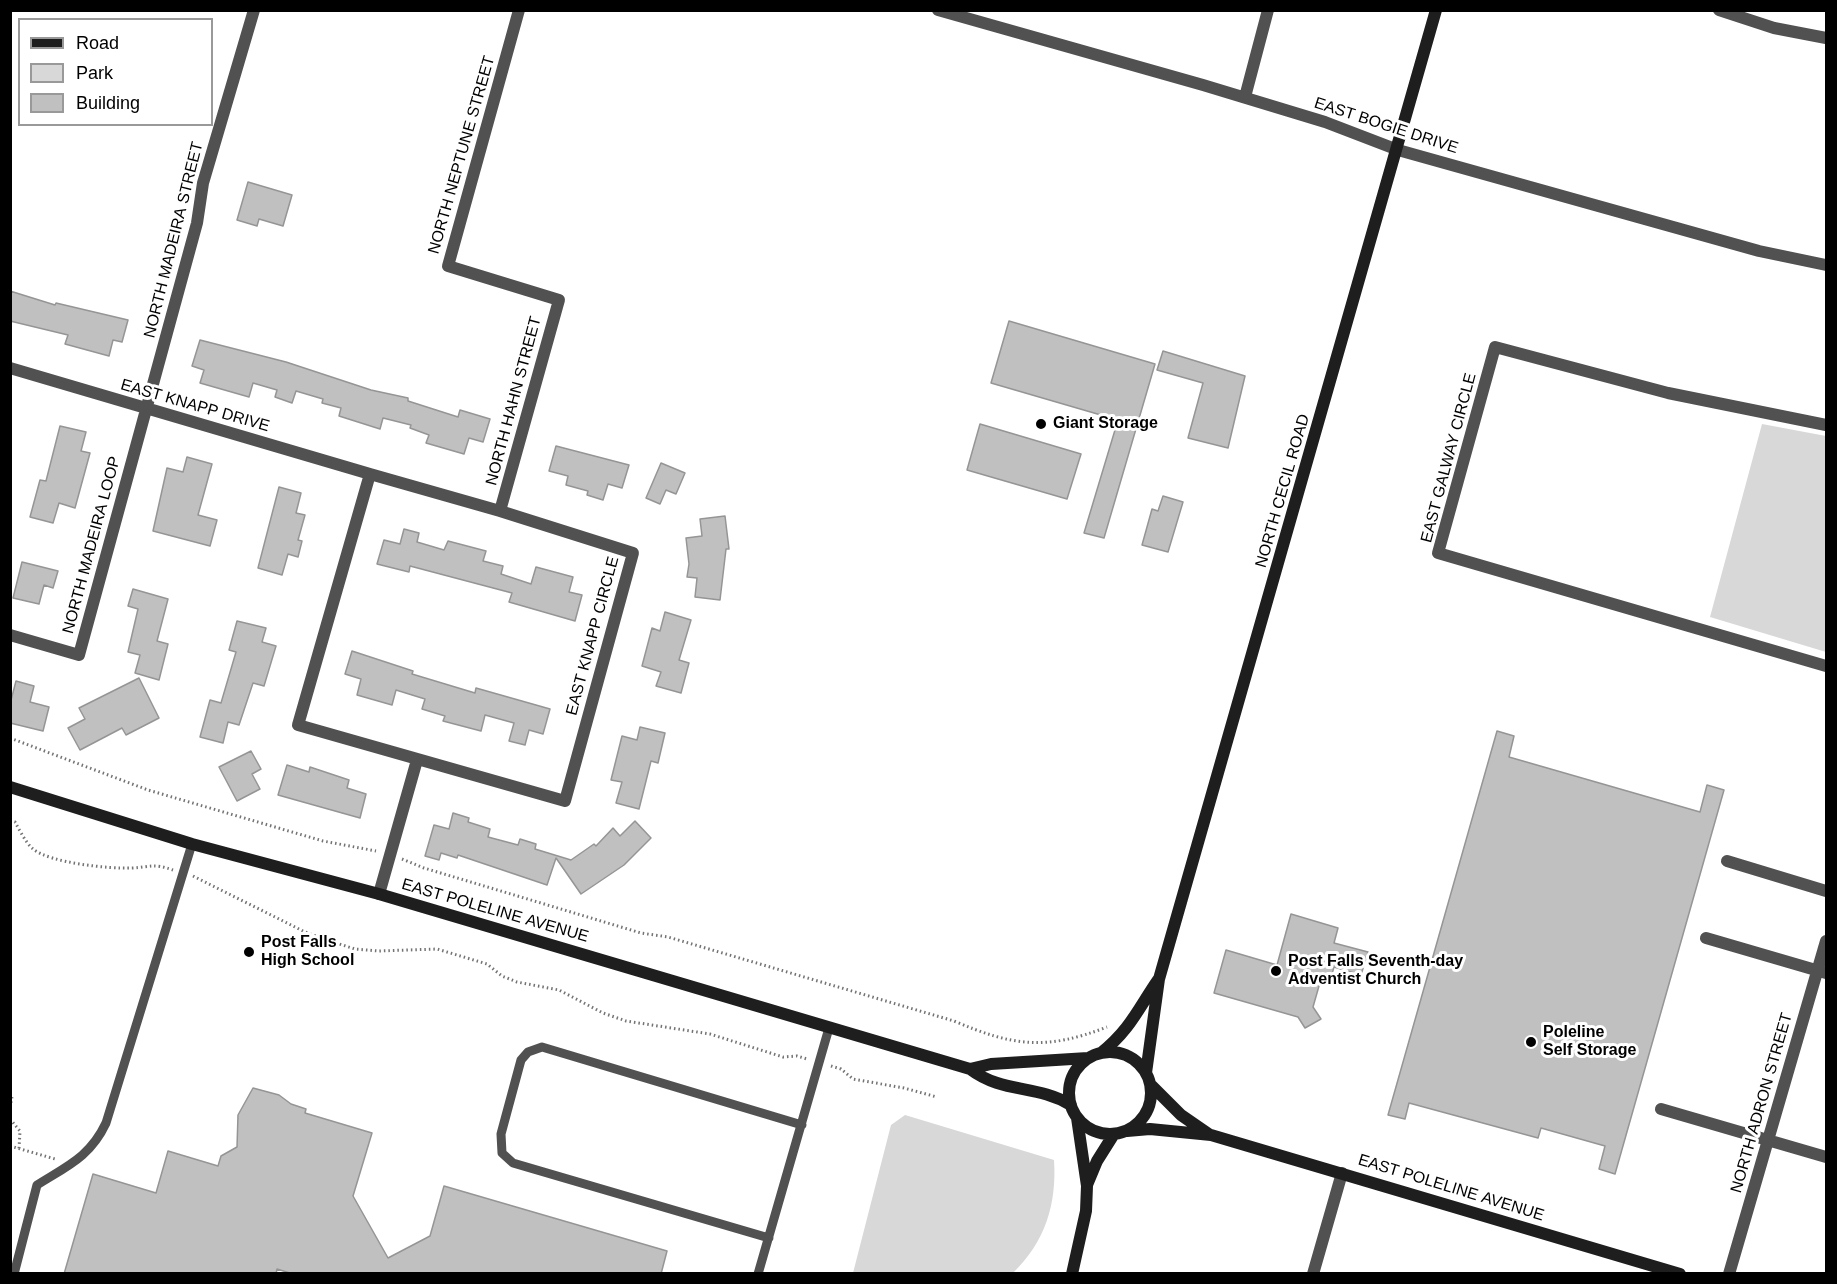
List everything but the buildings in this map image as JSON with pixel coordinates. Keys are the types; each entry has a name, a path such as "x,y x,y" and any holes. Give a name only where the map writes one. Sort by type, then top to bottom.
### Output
{"main road":[{"name":"NORTH CECIL ROAD","path":"1146,1073 1159,979 1398,150 1436,10"},
{"name":"EAST POLELINE AVENUE","path":"10,787 192,844 379,894 970,1069 999,1086 1056,1096 1071,1105"},
{"name":"NORTH CECIL ROAD","path":"1101,1053 1132,1024 1159,979"},
{"path":"1072,1274 1084,1230 1087,1186 1077,1118 1071,1105 1069,1091 1072,1078 1088,1058 1101,1053 1114,1052 1127,1055 1146,1073 1151,1085 1147,1111 1139,1122 1127,1131 1114,1134 1100,1133 1087,1127 1077,1118"},
{"name":"EAST POLELINE AVENUE","path":"970,1069 992,1064 1088,1058"},
{"name":"EAST POLELINE AVENUE","path":"1151,1085 1181,1115 1211,1136"},
{"name":"EAST POLELINE AVENUE","path":"1127,1131 1150,1129 1211,1136 1680,1274"},
{"path":"1087,1186 1097,1161 1114,1134"}],"street":[{"name":"NORTH MADEIRA STREET","path":"146,410 197,223 203,183 254,10"},
{"name":"NORTH NEPTUNE STREET","path":"519,10 448,266 560,300"},
{"name":"EAST BOGIE DRIVE","path":"938,10 1245,97 1325,122 1398,150 1759,251 1827,265"},
{"path":"1245,97 1268,10"},
{"path":"1719,10 1774,28 1827,38"},
{"name":"NORTH HAHN STREET","path":"500,511 560,300"},
{"name":"EAST GALWAY CIRCLE","path":"1827,425 1668,393 1495,346 1438,553 1827,666"},
{"name":"EAST KNAPP DRIVE","path":"10,368 146,410 370,474"},
{"name":"NORTH MADEIRA LOOP","path":"10,635 79,655 146,410"},
{"name":"EAST KNAPP CIRCLE","path":"370,474 500,511 633,554 565,801 298,725 370,474"},
{"path":"379,894 417,759"},
{"path":"1727,861 1827,891"},
{"path":"1706,938 1822,972"},
{"name":"NORTH ADRON STREET","path":"1729,1274 1768,1140 1822,972 1827,941"},
{"path":"1661,1109 1827,1157"},
{"path":"1312,1274 1342,1173"}],"lane":[{"path":"14,1274 37,1185 71,1164 97,1143 106,1124 192,844"},
{"path":"758,1274 829,1028"},
{"path":"769,1238 513,1163 502,1153 501,1134 521,1060 528,1052 542,1047 802,1125"}],"path":[{"path":"10,738 148,790 323,841 364,847"},
{"path":"10,821 15,822 32,848 42,855 100,868 134,868 154,864 206,880 305,932 330,941 355,948 379,951 437,949 487,964 502,976 517,982 560,990 603,1013 626,1021 710,1034 783,1057 797,1056 819,1062 841,1069 853,1079 904,1088 937,1097"},
{"path":"410,861 424,868 620,927 668,937 954,1021 994,1038 1044,1043 1090,1034 1107,1027 1116,1019 1132,1024"},
{"path":"10,1107 12,1097"},
{"path":"10,1119 20,1131 20,1149"},
{"path":"10,1146 71,1164"}],"green space":[{"path":"1762,424 1826,436 1826,652 1710,617"},
{"path":"905,1115 1054,1160 1053,1192 1047,1221 1033,1248 1013,1273 853,1273 891,1125"}],"place":[{"name":"Giant Storage","path":"1041,424"},
{"name":"Post Falls High School","path":"249,952"},
{"name":"Post Falls Seventh-day Adventist Church","path":"1276,971"},
{"name":"Poleline Self Storage","path":"1531,1042"}]}
